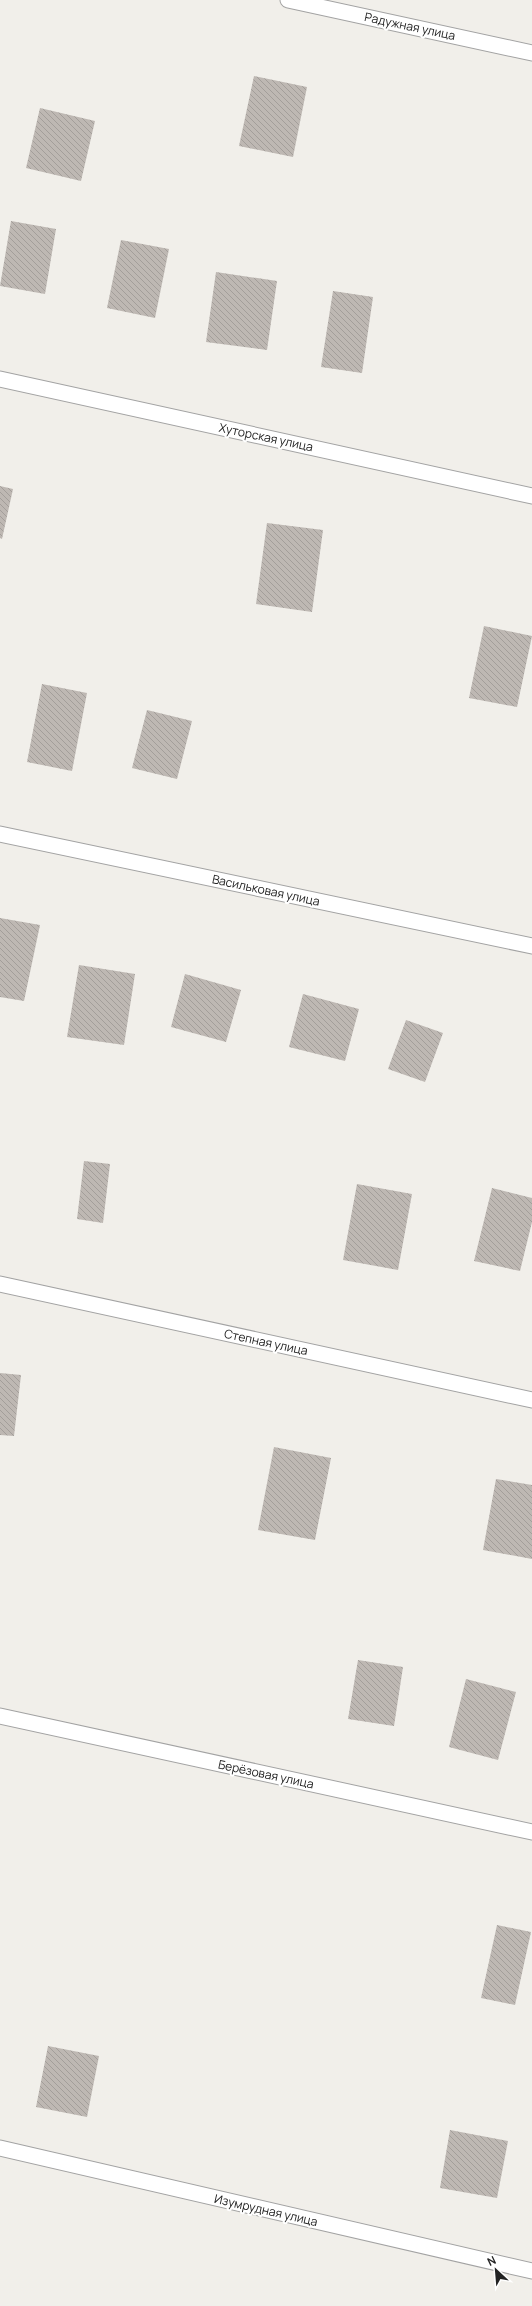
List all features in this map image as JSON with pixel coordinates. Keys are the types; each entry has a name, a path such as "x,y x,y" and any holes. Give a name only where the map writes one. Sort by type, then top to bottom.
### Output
{"lane":[{"name":"Радужная улица","path":"288,0 532,53"},
{"name":"Хуторская улица","path":"0,379 532,496"},
{"name":"Васильковая улица","path":"0,834 532,946"},
{"name":"Степная улица","path":"0,1284 532,1400"},
{"name":"Берёзовая улица","path":"0,1716 532,1832"},
{"name":"Изумрудная улица","path":"0,2148 532,2271"}],"building":[{"path":"254,76 307,87 293,157 239,146"},
{"path":"40,108 95,121 81,181 26,168"},
{"path":"11,221 56,229 45,294 0,286"},
{"path":"121,240 169,249 155,318 107,308"},
{"path":"216,272 277,281 267,350 206,342"},
{"path":"333,291 373,297 362,373 321,367"},
{"path":"0,486 13,489 2,539 0,538"},
{"path":"267,523 323,530 312,612 256,604"},
{"path":"484,626 532,636 517,707 469,698"},
{"path":"42,684 87,693 72,771 27,762"},
{"path":"147,710 192,721 177,779 132,768"},
{"path":"0,918 40,925 24,1001 0,997"},
{"path":"79,965 135,974 124,1045 67,1037"},
{"path":"185,974 241,990 226,1042 171,1027"},
{"path":"303,994 359,1009 345,1061 289,1047"},
{"path":"406,1020 443,1033 425,1082 388,1069"},
{"path":"84,1161 110,1164 103,1223 77,1219"},
{"path":"357,1184 412,1194 398,1270 343,1260"},
{"path":"492,1188 532,1198 532,1222 520,1271 474,1261"},
{"path":"0,1373 21,1375 14,1436 0,1435"},
{"path":"274,1447 331,1458 315,1540 258,1530"},
{"path":"496,1479 532,1485 532,1559 483,1550"},
{"path":"358,1660 403,1667 394,1726 348,1719"},
{"path":"466,1679 516,1692 498,1760 449,1747"},
{"path":"497,1925 531,1932 515,2005 481,1998"},
{"path":"48,2046 99,2056 87,2117 36,2107"},
{"path":"450,2130 508,2141 497,2198 440,2188"}]}
